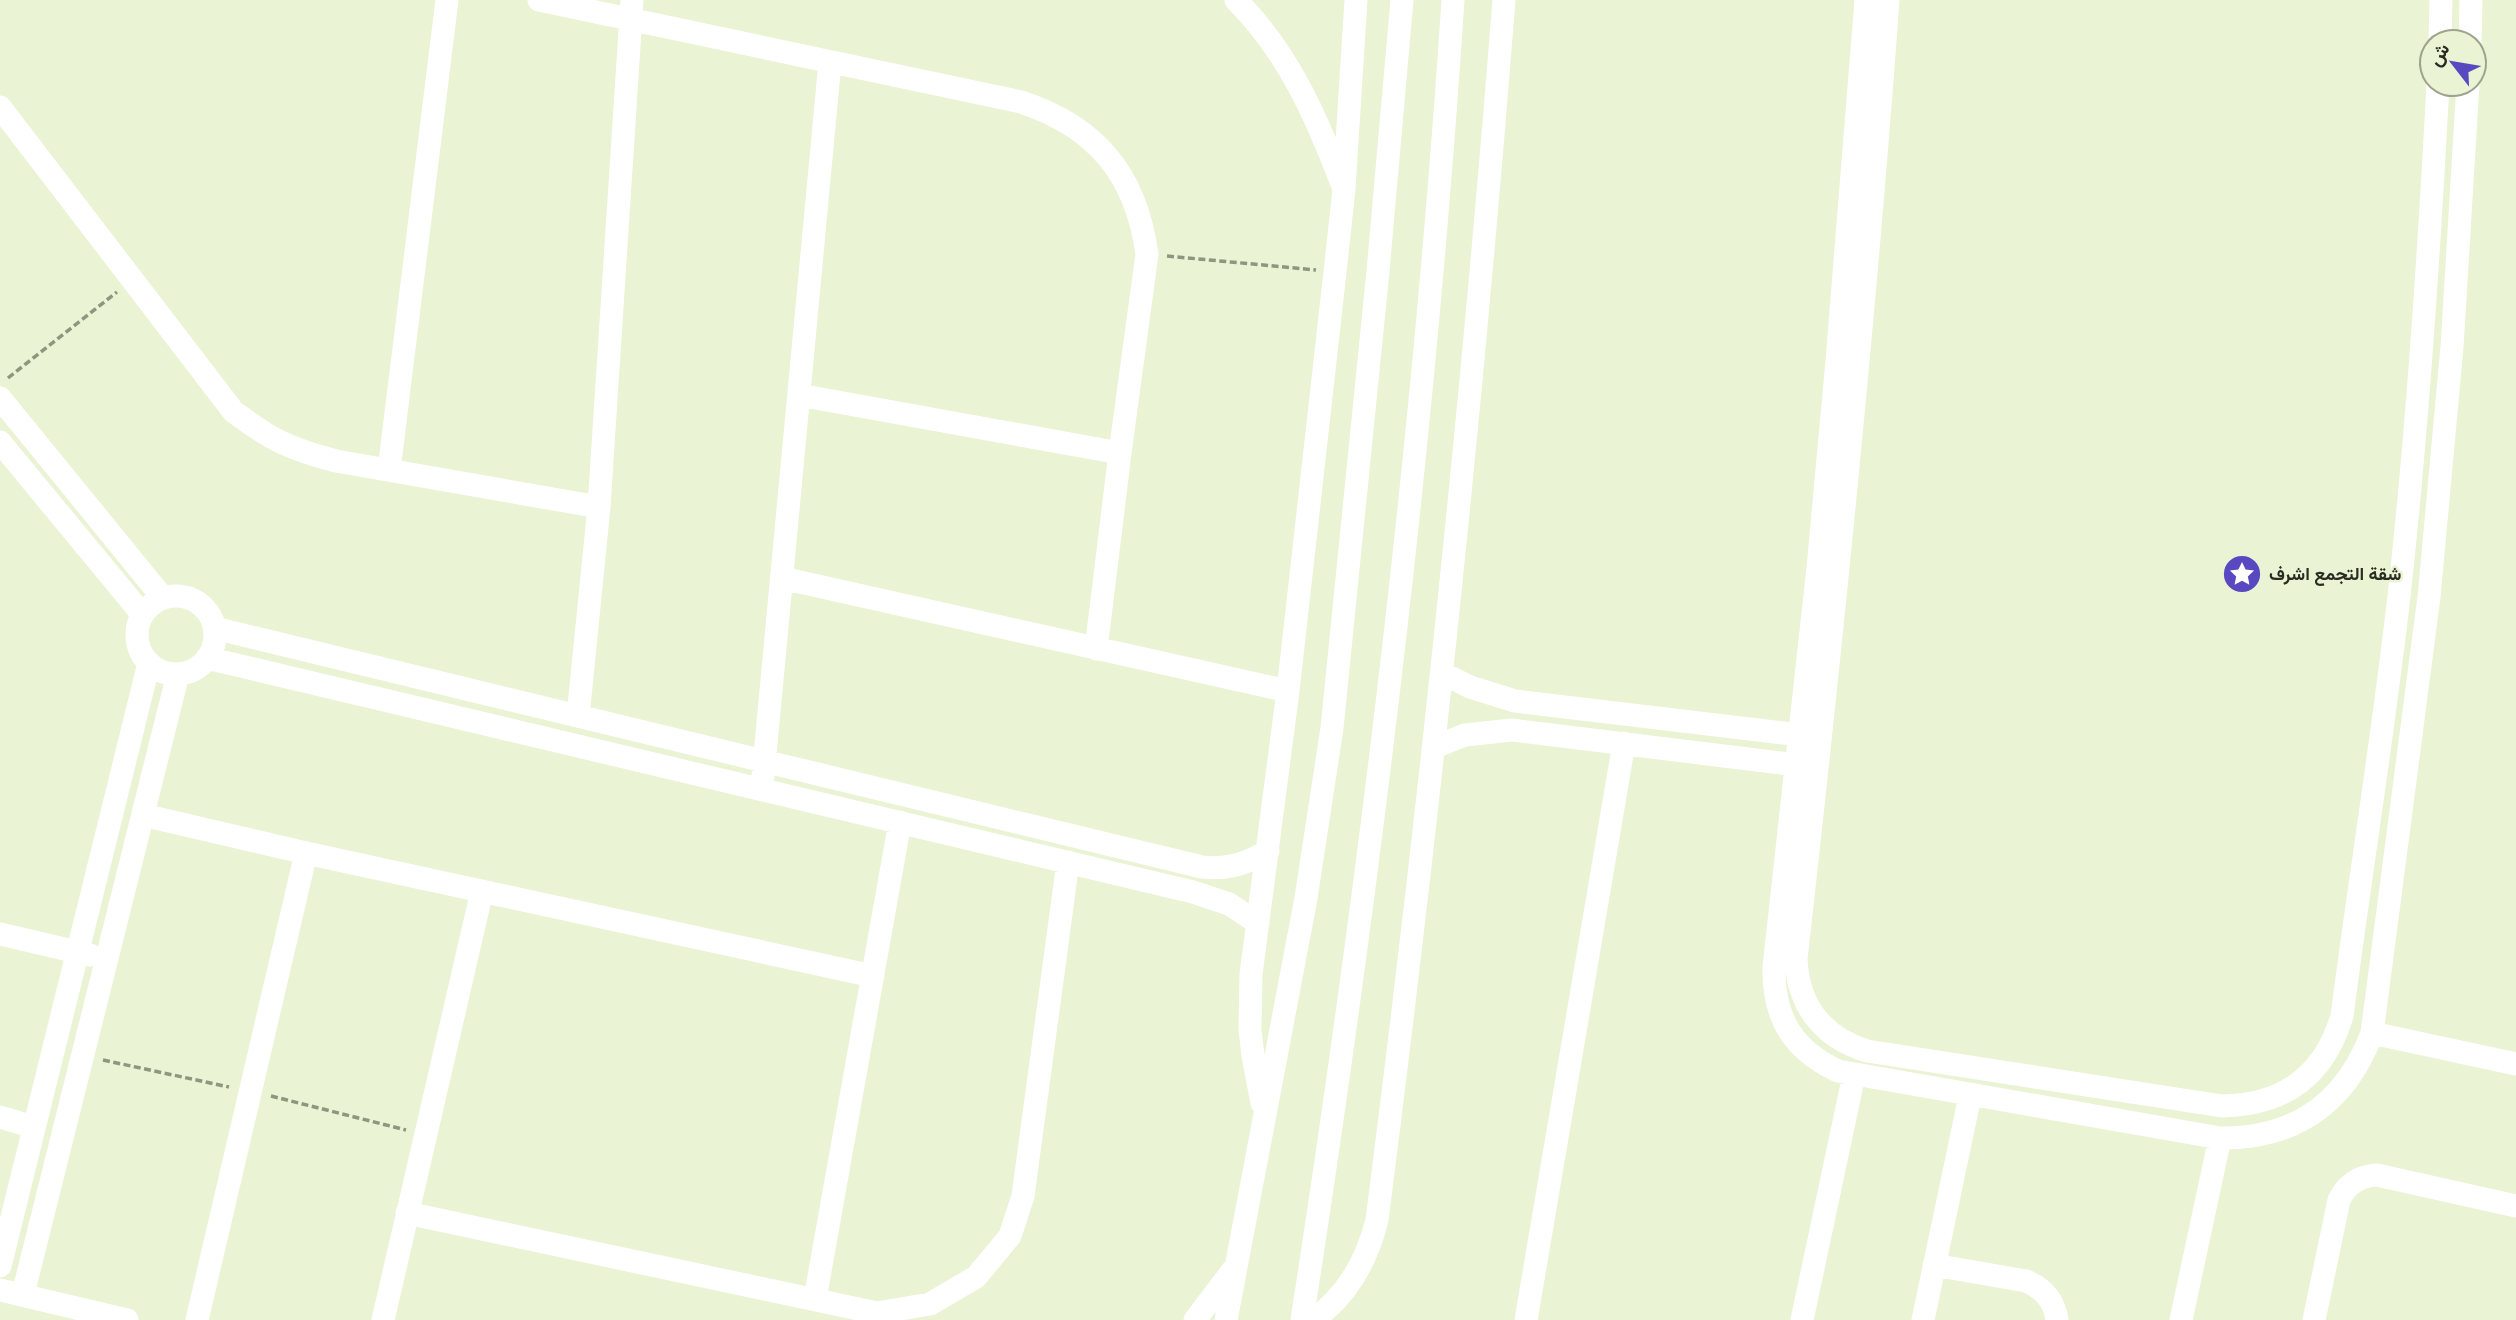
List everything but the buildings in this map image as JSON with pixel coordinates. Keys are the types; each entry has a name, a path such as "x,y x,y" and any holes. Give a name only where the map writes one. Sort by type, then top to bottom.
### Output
{"street":[{"path":"389,470 447,0"},
{"path":"539,0 631,10 830,62 1021,102 1046,110 1069,122 1109,157 1136,202 1147,254 1096,649"},
{"path":"1236,0 1267,36 1305,94 1344,189"},
{"path":"1264,1110 1250,1029 1251,974 1288,691 1344,189 1356,0"},
{"path":"1226,1320 1306,898 1332,728 1402,0"},
{"path":"1302,1320 1356,956 1388,701 1423,374 1453,0"},
{"path":"1313,1320 1332,1305 1356,1275 1372,1239 1377,1220 1442,673 1477,326 1504,0"},
{"path":"1866,0 1837,361 1800,736 1803,772 1796,959 1797,975 1806,1004 1825,1029 1852,1046 1867,1051 2222,1106 2258,1103 2275,1097 2306,1078 2329,1050 2342,1016 2399,593 2422,346 2437,98"},
{"path":"1888,0 1859,364 1774,967 1775,1000 1788,1030 1810,1055 1831,1068 1854,1075 1970,1096 2220,1138 2242,1139 2264,1135 2306,1119 2324,1106 2347,1082 2364,1054 2372,1033 2429,597 2452,347 2467,98"},
{"path":"2440,28 2441,0"},
{"path":"2470,28 2471,0"},
{"path":"578,716 599,507 631,10"},
{"path":"762,790 830,62"},
{"path":"0,107 233,411 264,435 299,452 599,507"},
{"path":"2422,346 2452,347"},
{"path":"799,395 1120,453"},
{"path":"0,398 163,598"},
{"path":"0,442 142,614"},
{"path":"782,579 1288,691"},
{"path":"174,595 196,601 211,617 214,639 207,658 194,669 178,674 162,671 149,663 138,645 138,624 142,614 151,604 163,598 174,595"},
{"path":"214,628 1202,867 1226,868 1240,865 1268,851"},
{"path":"207,658 1212,897 1229,904 1258,923"},
{"path":"0,1266 149,663"},
{"path":"1442,673 1500,698 1800,736"},
{"path":"23,1294 178,674"},
{"path":"1498,730 1500,698"},
{"path":"1577,737 1580,709"},
{"path":"1434,747 1465,735 1498,730 1624,743 1803,772"},
{"path":"1527,1320 1624,743"},
{"path":"143,815 873,976"},
{"path":"815,1299 900,822"},
{"path":"197,1320 306,853"},
{"path":"407,1213 815,1299 841,1313 877,1313 930,1304 976,1277 1010,1236 1023,1196 1068,862"},
{"path":"383,1320 482,891"},
{"path":"2359,899 2390,902"},
{"path":"0,934 107,959"},
{"path":"2372,1033 2516,1064"},
{"path":"1802,1320 1854,1075"},
{"path":"1923,1320 1970,1096"},
{"path":"0,1117 34,1126"},
{"path":"2181,1320 2220,1138"},
{"path":"2314,1320 2339,1200 2354,1181 2361,1177 2376,1175 2516,1206"},
{"path":"1934,1265 2036,1285 2050,1300 2057,1320"},
{"path":"1195,1320 1234,1268"},
{"path":"0,1290 127,1320"}],"path":[{"path":"1147,254 1335,272"},
{"path":"0,384 132,279"}],"place":[{"name":"شقة التجمع اشرف","path":"2242,574"}]}
